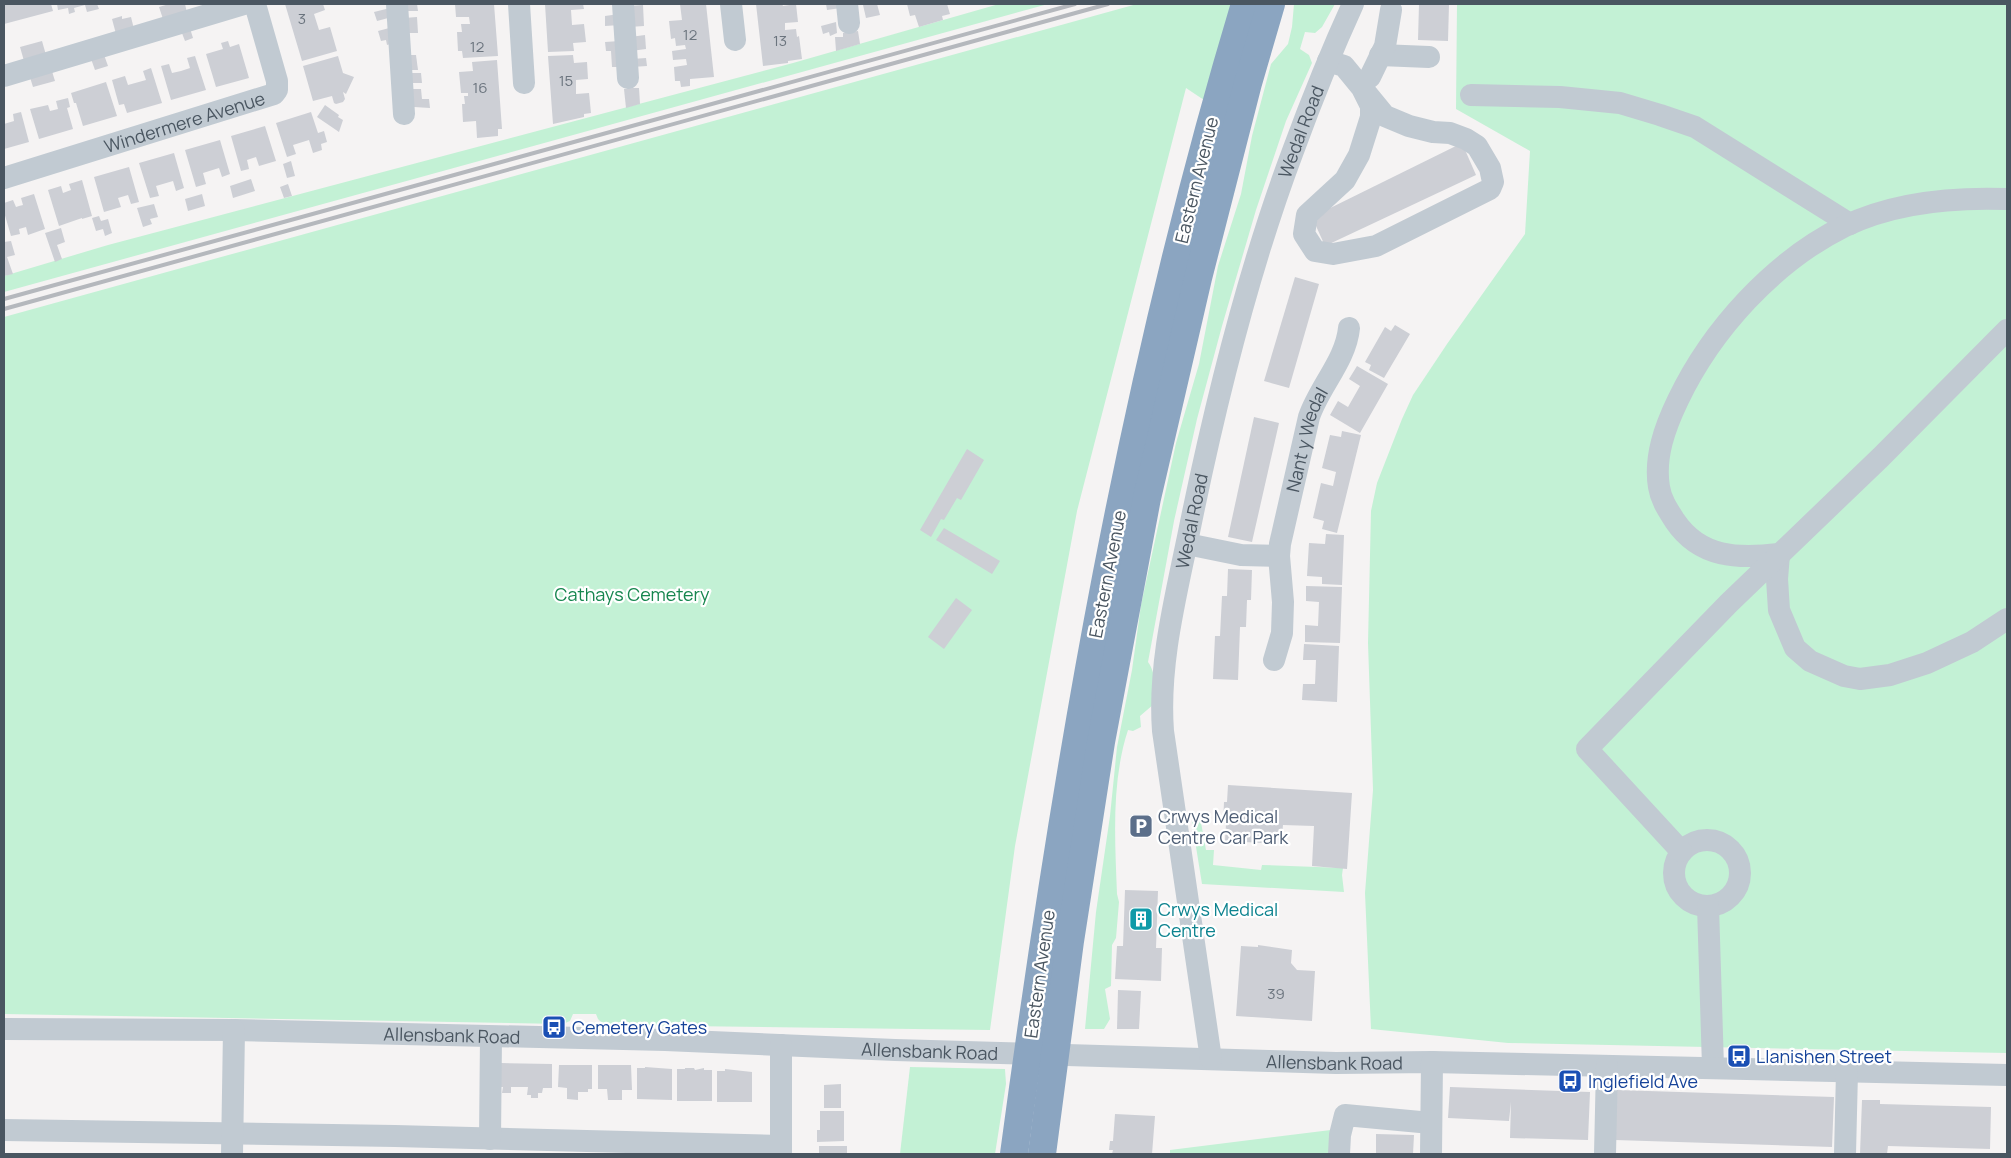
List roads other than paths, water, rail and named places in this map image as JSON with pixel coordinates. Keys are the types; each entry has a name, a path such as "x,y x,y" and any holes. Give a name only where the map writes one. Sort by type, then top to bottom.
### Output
{"highway":[{"name":"Eastern Avenue","path":"1014,1154 1041,956 1075,745 1122,493 1174,267 1224,72 1244,4"},
{"name":"Eastern Avenue","path":"1042,1154 1070,941 1102,742 1147,498 1198,278 1248,83 1271,4"},
{"path":"1061,1154 1073,1008 1070,941"}],"street":[{"path":"4,76 244,4"},
{"name":"Windermere Avenue","path":"4,178 274,94 277,90 278,81 255,4"},
{"path":"397,4 404,114"},
{"path":"519,4 524,83"},
{"path":"623,4 628,78"},
{"path":"731,4 735,40"},
{"name":"Wedal Road","path":"1211,1059 1168,770 1162,717 1168,644 1202,471 1235,334 1292,153 1328,61 1353,4"},
{"path":"1360,84 1370,77 1385,46 1391,10"},
{"path":"1380,55 1430,57"},
{"path":"1328,61 1344,66 1360,84 1385,116 1409,126 1433,132 1450,132 1477,146 1490,168 1492,182 1490,188 1376,246 1333,254 1315,251 1304,234 1307,215 1345,180 1359,156 1371,117 1371,106 1360,84"},
{"path":"1471,95 1560,97 1620,103 1669,118 1695,128 1850,224"},
{"path":"1779,554 1754,557 1725,555 1708,550 1683,534 1664,504 1659,487 1658,463 1663,436 1668,420 1691,372 1716,336 1758,289 1809,246 1850,224 1892,208 1935,201 1971,198 2007,199"},
{"name":"Nant y Wedal","path":"1274,660 1282,633 1283,602 1279,556 1280,544 1309,417 1313,405 1347,342 1349,328"},
{"path":"1682,851 1587,749 1728,603 1881,457 2007,330"},
{"path":"1187,544 1241,555 1279,556"},
{"path":"1779,554 1776,579 1779,610 1795,648 1810,661 1844,676 1860,678 1890,675 1927,663 1972,642 2007,619"},
{"path":"1702,840 1713,840 1721,843 1736,857 1740,868 1737,888 1725,901 1717,905 1697,906 1687,900 1676,887 1674,877 1674,866 1682,851 1694,842 1702,840"},
{"path":"1708,906 1713,1067"},
{"name":"Allensbank Road","path":"4,1029 234,1030 665,1040 1336,1063 1432,1062 2007,1074"},
{"path":"232,1144 234,1030"},
{"path":"490,1138 491,1037"},
{"path":"4,1130 232,1144 490,1138 781,1150 781,1045"},
{"path":"1430,1154 1432,1062"},
{"path":"1605,1154 1607,1066"},
{"path":"1845,1154 1847,1072"},
{"path":"1340,1154 1340,1135 1345,1115 1432,1123"}],"railway":[{"path":"4,299 1075,4"},
{"path":"4,309 1108,4"}],"place":[{"name":"Crwys Medical Centre Car Park","path":"1141,826"},
{"name":"Crwys Medical Centre","path":"1141,919"},
{"name":"Cemetery Gates","path":"554,1027"},
{"name":"Llanishen Street","path":"1739,1056"},
{"name":"Inglefield Ave","path":"1570,1081"}],"park label":[{"name":"Cathays Cemetery","path":"632,594"}]}
